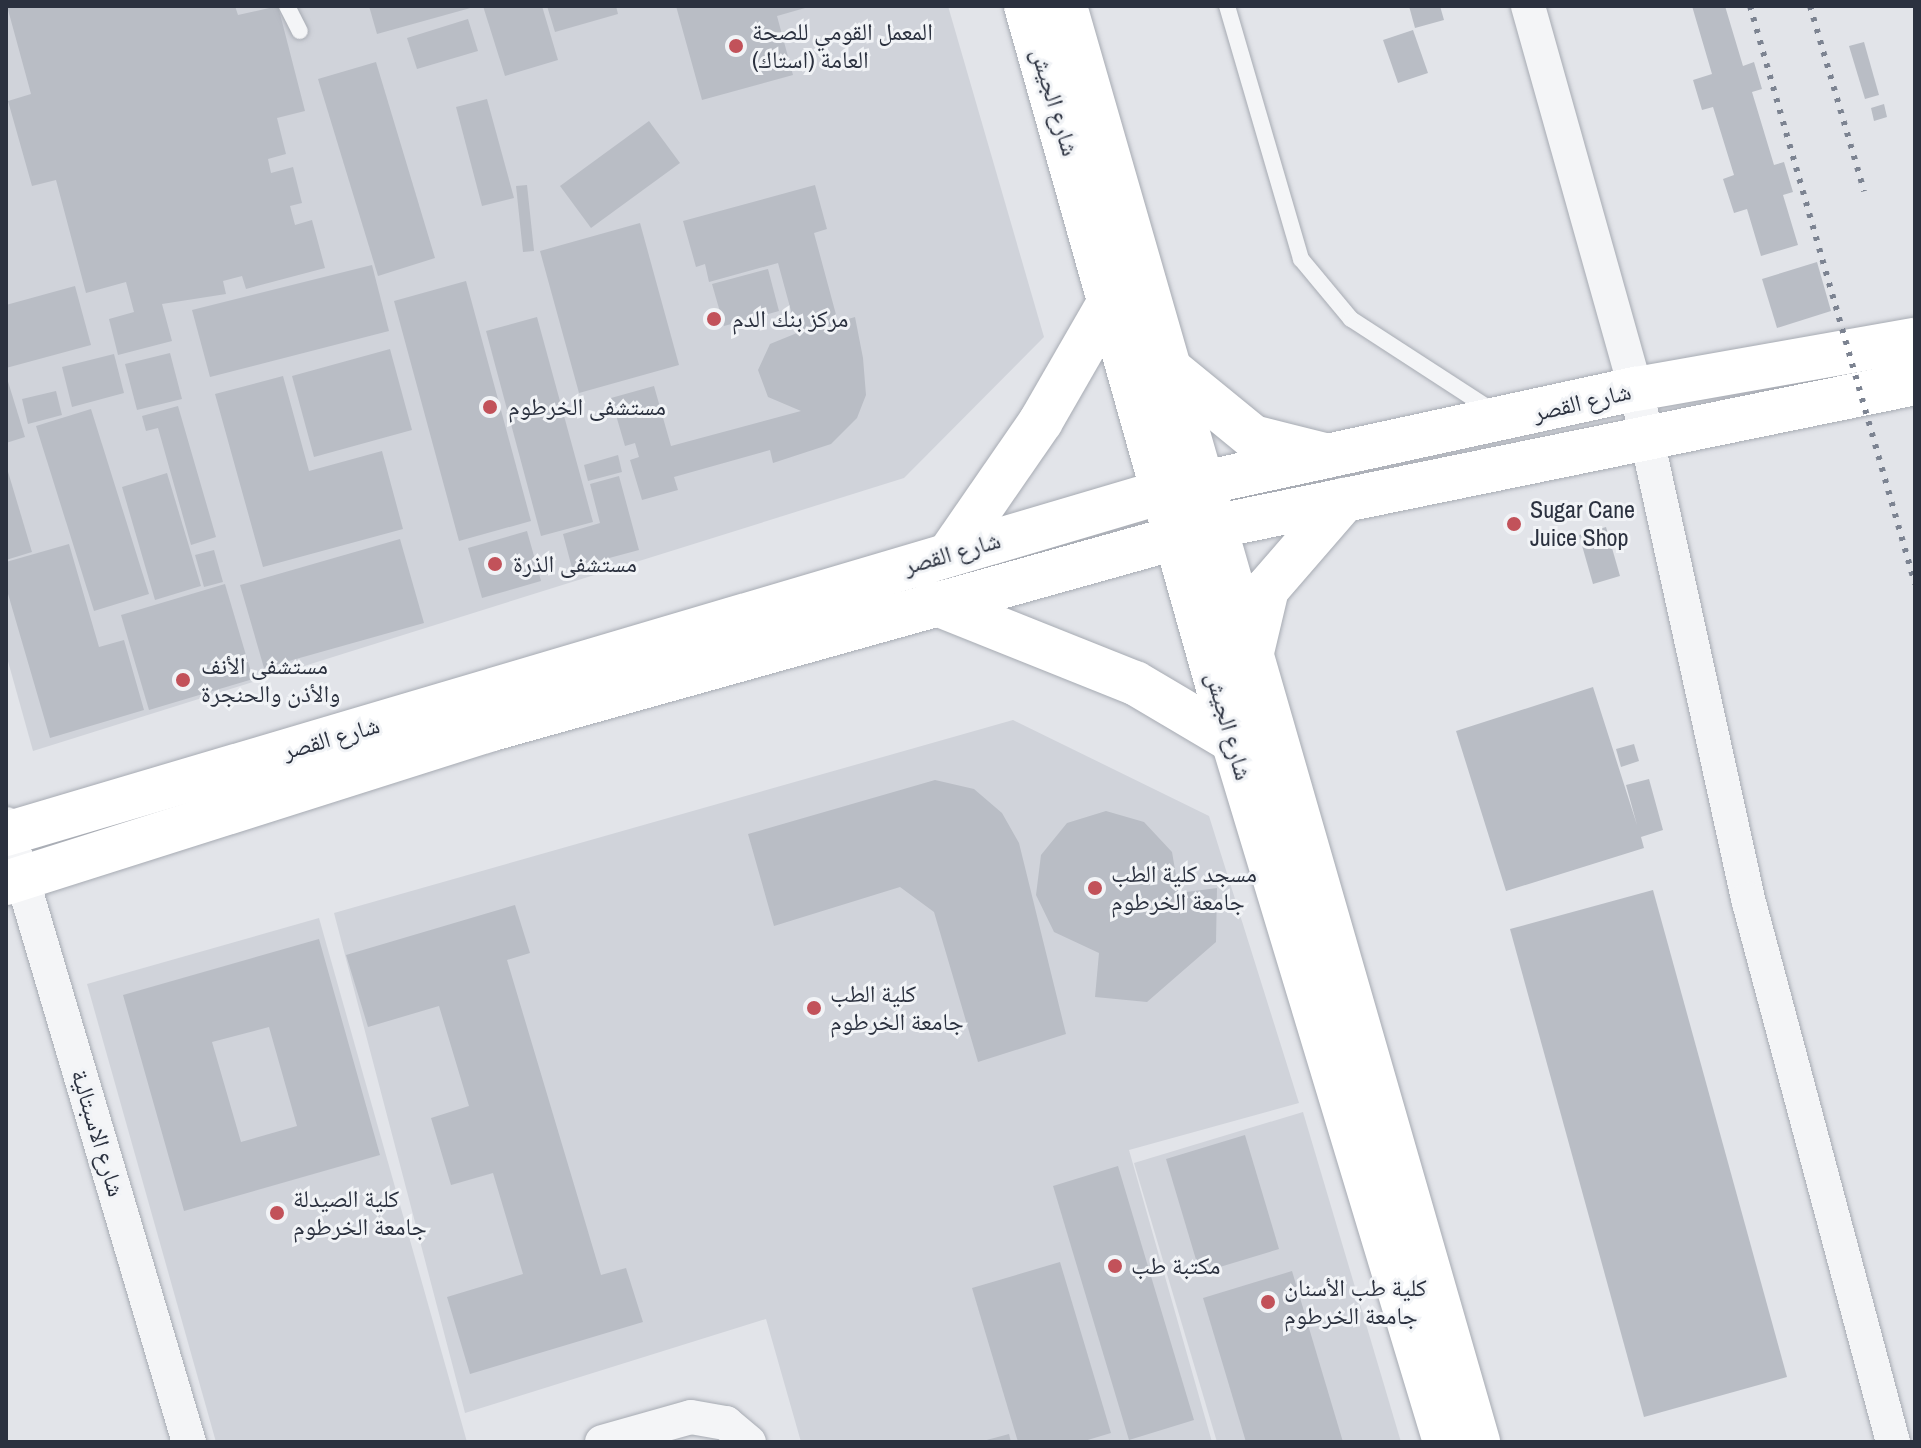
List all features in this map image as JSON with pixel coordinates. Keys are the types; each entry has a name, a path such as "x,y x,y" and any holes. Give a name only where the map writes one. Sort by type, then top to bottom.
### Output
{"main road":[{"name":"شارع الجيش","path":"1026,6 1113,296 1162,492 1233,741 1445,1442"},
{"name":"شارع الجيش","path":"1065,6 1218,526 1252,658 1478,1442"},
{"path":"950,553 1025,447 1113,296"},
{"name":"شارع القصر","path":"7,830 1162,492 1507,420 1636,389 1915,340"},
{"path":"1171,370 1253,437 1328,456"},
{"name":"شارع القصر","path":"14,881 492,729 932,602 1218,526 1915,383"},
{"path":"1252,658 1267,589 1344,500"},
{"path":"932,602 1135,683 1233,741"}],"street":[{"path":"1528,6 1636,389 1748,899 1893,1442"},
{"name":"شارع الاسبتالية","path":"7,830 14,881 189,1442"},
{"path":"602,1442 691,1417 737,1433"}],"lane":[{"path":"287,6 300,31"},
{"path":"1227,6 1301,259 1351,319 1507,420"}],"shaded area":[{"name":"مستشفى الخرطوم","path":"6,6 948,6 1044,337 904,478 33,751 6,654"},
{"name":"كلية الطب جامعة الخرطوم","path":"1013,720 1209,816 1299,1103 1129,1150 1212,1442 801,1442 766,1319 465,1413 334,913"},
{"name":"كلية الصيدلة جامعة الخرطوم","path":"319,918 467,1442 216,1442 87,984"},
{"name":"كلية طب الأسنان جامعة الخرطوم","path":"1303,1112 1401,1442 1217,1442 1134,1163"}],"building":[{"path":"7,6 235,6 238,15 278,6 305,111 277,118 286,154 268,159 271,173 293,167 302,203 290,206 295,225 312,220 325,268 246,289 242,276 223,281 226,294 162,304 172,341 118,355 109,319 134,312 126,282 86,293 56,180 32,186 8,101 31,94"},
{"path":"369,6 474,6 474,7 377,34"},
{"path":"483,6 542,6 558,60 505,76"},
{"path":"547,6 616,6 618,14 555,32"},
{"name":"المعمل القومي للصحة العامة (استاك)","path":"676,6 812,6 777,16 793,75 702,100"},
{"path":"1409,6 1440,6 1444,20 1415,28"},
{"path":"1692,6 1725,6 1743,66 1754,62 1762,89 1752,92 1774,165 1784,162 1793,192 1783,195 1798,245 1761,256 1747,209 1734,213 1723,179 1734,175 1713,107 1702,110 1693,80 1712,74"},
{"path":"468,19 478,51 417,69 407,38"},
{"path":"1413,30 1428,73 1398,83 1383,40"},
{"path":"1864,42 1879,95 1865,99 1849,46"},
{"path":"376,62 435,258 378,276 318,79"},
{"path":"487,99 514,198 482,206 456,107"},
{"path":"1884,104 1887,117 1874,121 1871,108"},
{"path":"649,121 680,163 591,228 560,186"},
{"path":"527,185 534,251 523,252 516,186"},
{"path":"815,185 827,229 814,233 838,322 855,317 863,358 866,395 857,418 831,444 773,463 770,450 674,477 678,490 642,500 630,460 639,457 635,443 625,446 611,398 654,386 671,446 801,411 768,397 758,370 770,344 797,333 778,263 709,282 705,264 696,267 683,221"},
{"path":"640,223 679,365 579,393 540,251"},
{"path":"1817,262 1831,311 1777,328 1762,279"},
{"path":"372,265 389,331 210,377 192,310"},
{"path":"768,269 779,311 724,326 712,284"},
{"path":"466,281 531,521 459,541 394,301"},
{"path":"75,286 91,345 6,368 6,305"},
{"path":"537,317 593,522 541,536 486,331"},
{"path":"390,349 412,430 314,457 292,376"},
{"path":"170,353 182,399 137,410 125,364"},
{"path":"114,354 124,393 72,407 62,367"},
{"path":"6,375 25,437 6,443"},
{"path":"283,376 309,471 382,451 403,529 263,567 215,394"},
{"path":"56,391 62,415 28,424 22,399"},
{"path":"178,406 216,537 191,545 158,428 146,431 142,416"},
{"path":"91,409 149,594 94,611 36,426"},
{"path":"618,455 622,472 588,481 584,465"},
{"path":"6,465 32,552 6,560"},
{"path":"167,473 201,586 155,600 122,487"},
{"path":"619,476 639,550 572,568 563,534 600,523 590,484"},
{"path":"1606,527 1620,576 1593,584 1579,535"},
{"path":"527,531 541,581 482,598 468,548"},
{"path":"400,539 424,623 264,668 240,585"},
{"path":"69,544 99,647 124,640 144,710 50,738 6,587 6,562"},
{"path":"214,550 223,582 204,587 195,555"},
{"path":"225,584 253,679 149,710 121,615"},
{"path":"1593,687 1637,825 1626,785 1649,779 1663,830 1641,837 1644,848 1506,891 1456,731"},
{"path":"1634,744 1639,761 1621,767 1616,749"},
{"path":"935,780 974,789 1002,813 1019,843 1066,1034 978,1062 934,912 900,887 774,926 748,834"},
{"path":"1106,811 1144,822 1172,852 1179,893 1217,888 1216,942 1147,1002 1095,997 1099,953 1054,932 1036,895 1041,855 1067,823"},
{"path":"1653,890 1787,1377 1644,1417 1510,929"},
{"path":"515,905 530,953 507,960 601,1275 626,1268 643,1322 470,1374 447,1297 523,1274 493,1173 451,1185 431,1118 469,1106 439,1006 368,1027 346,955"},
{"path":"319,939 380,1155 184,1211 123,995","holes":["269,1027 297,1126 241,1142 212,1042"]},
{"path":"1245,1135 1279,1249 1200,1273 1166,1159"},
{"path":"1118,1166 1194,1420 1129,1440 1053,1186"},
{"path":"1060,1262 1111,1433 1081,1442 1018,1442 972,1288"},
{"path":"1292,1271 1343,1442 1246,1442 1203,1298"},
{"path":"1009,1434 1011,1442 983,1442 983,1441"}],"railway":[{"path":"1750,6 1915,584"},
{"path":"1810,6 1864,191"}],"place":[{"name":"المعمل القومي للصحة العامة (استاك)","path":"736,46"},
{"name":"مركز بنك الدم","path":"714,319"},
{"name":"مستشفى الخرطوم","path":"490,407"},
{"name":"Sugar Cane Juice Shop","path":"1514,524"},
{"name":"مستشفى الذرة","path":"495,564"},
{"name":"مستشفى الأنف والأذن والحنجرة","path":"183,680"},
{"name":"مسجد كلية الطب جامعة الخرطوم","path":"1095,888"},
{"name":"كلية الطب جامعة الخرطوم","path":"814,1008"},
{"name":"كلية الصيدلة جامعة الخرطوم","path":"277,1213"},
{"name":"مكتبة طب","path":"1115,1266"},
{"name":"كلية طب الأسنان جامعة الخرطوم","path":"1268,1302"}]}
